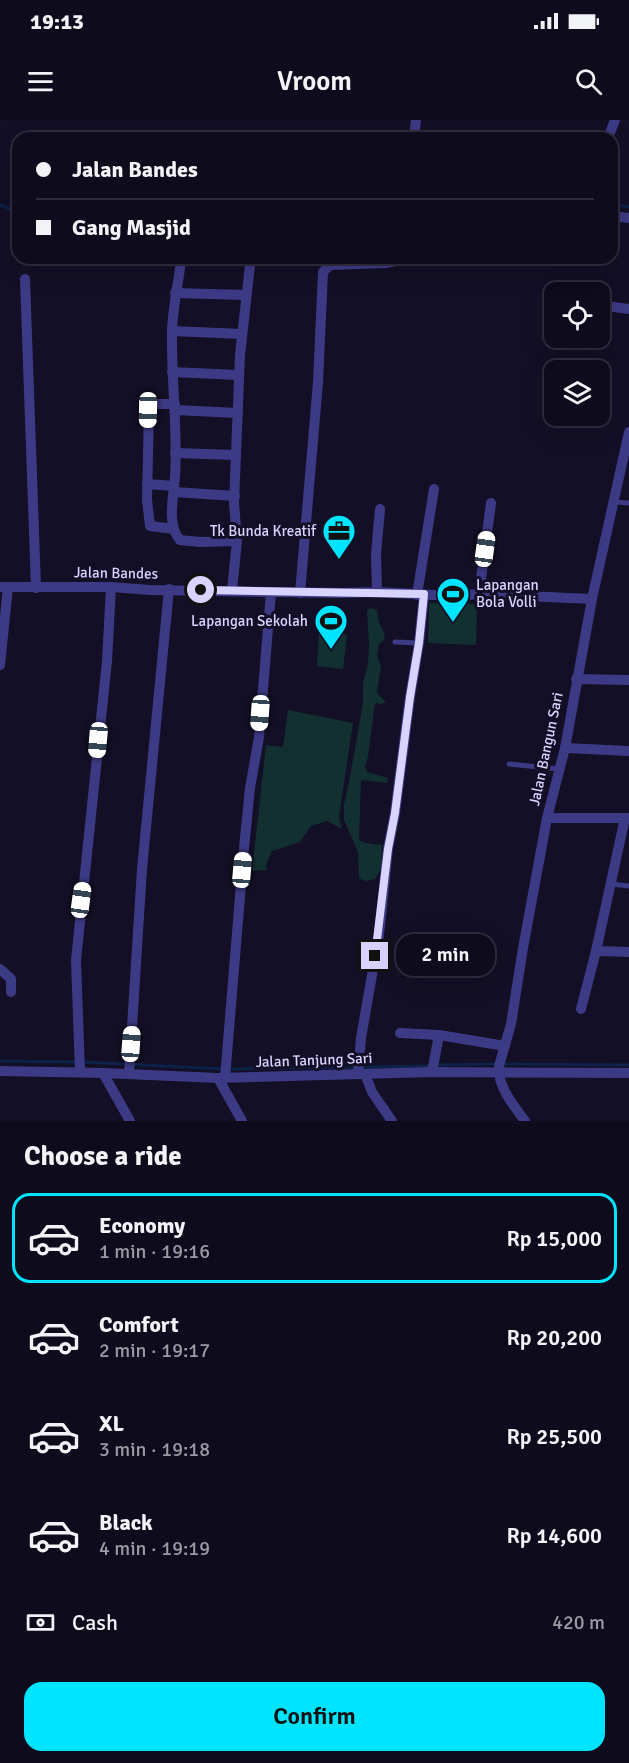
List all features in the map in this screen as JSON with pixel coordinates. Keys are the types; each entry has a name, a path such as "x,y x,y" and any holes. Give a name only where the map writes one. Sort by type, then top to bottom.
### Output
{"street":[{"path":"180,264 172,331 175,407 174,529 180,540 237,541"},
{"path":"232,590 237,541 235,496 239,375 249,264"},
{"path":"300,593 318,382 322,272 330,265 358,264"},
{"path":"25,279 36,588"},
{"path":"175,293 246,295"},
{"path":"610,307 629,309"},
{"path":"172,331 242,334"},
{"path":"172,372 239,375"},
{"path":"174,529 150,526 147,484 149,406 156,404 238,413"},
{"name":"Jalan Bangun Sari","path":"499,1067 511,1024 547,818 565,748 592,599 629,432"},
{"path":"175,453 236,455"},
{"path":"147,484 235,496"},
{"path":"392,1121 361,1073 361,1038 379,934 388,849 419,643 420,595 434,489"},
{"path":"479,594 491,503"},
{"path":"377,592 376,554 380,509"},
{"path":"0,665 4,587"},
{"name":"Jalan Bandes","path":"4,587 111,587 300,593 377,592 453,596 479,594 592,599"},
{"path":"81,1068 76,960 106,661 111,587"},
{"path":"129,1071 142,869 169,589"},
{"path":"242,1121 223,1074 250,788 259,736 271,592"},
{"path":"576,679 629,680"},
{"path":"565,748 629,751"},
{"path":"547,818 627,818 581,1009"},
{"path":"596,951 629,952"},
{"path":"0,969 11,979 11,992"},
{"path":"400,1033 439,1035 505,1046"},
{"path":"433,1068 439,1035"},
{"path":"499,1067 505,1091 525,1121"},
{"name":"Jalan Tanjung Sari","path":"0,1071 81,1068 103,1072 361,1073 433,1068 499,1067 629,1073"},
{"path":"103,1072 130,1121"}],"lane":[{"path":"614,502 629,503"},
{"path":"394,642 419,643"},
{"path":"509,764 559,769"},
{"path":"612,884 629,886"}],"green space":[{"name":"Lapangan Bola Volli","path":"429,603 477,604 476,645 428,643"},
{"path":"370,608 377,610 379,623 385,634 384,640 379,644 377,656 381,666 377,693 386,702 375,703 365,766 367,772 388,778 387,783 361,780 359,840 382,845 381,869 375,879 365,881 359,878 358,852 344,820 344,804 363,703 363,683 368,664 369,645 367,611"},
{"name":"Lapangan Sekolah","path":"319,631 347,635 343,669 317,666"},
{"path":"288,710 353,723 339,817 342,829 327,821 311,826 300,842 272,851 266,864 267,870 252,871 266,745 283,747"}],"waterway":[{"path":"0,205 12,210"},
{"path":"618,205 629,207"},
{"path":"0,1061 76,1062"},
{"path":"83,1062 223,1069"},
{"path":"437,1065 496,1064"},
{"path":"503,1064 629,1065"},
{"path":"362,1067 430,1066"},
{"path":"230,1069 355,1067"}],"place":[{"name":"Tk Bunda Kreatif","path":"339,560"},
{"name":"Lapangan Bola Volli","path":"453,623"},
{"name":"Lapangan Sekolah","path":"331,650"}],"route":[{"path":"201,590 424,594 375,956"}]}
